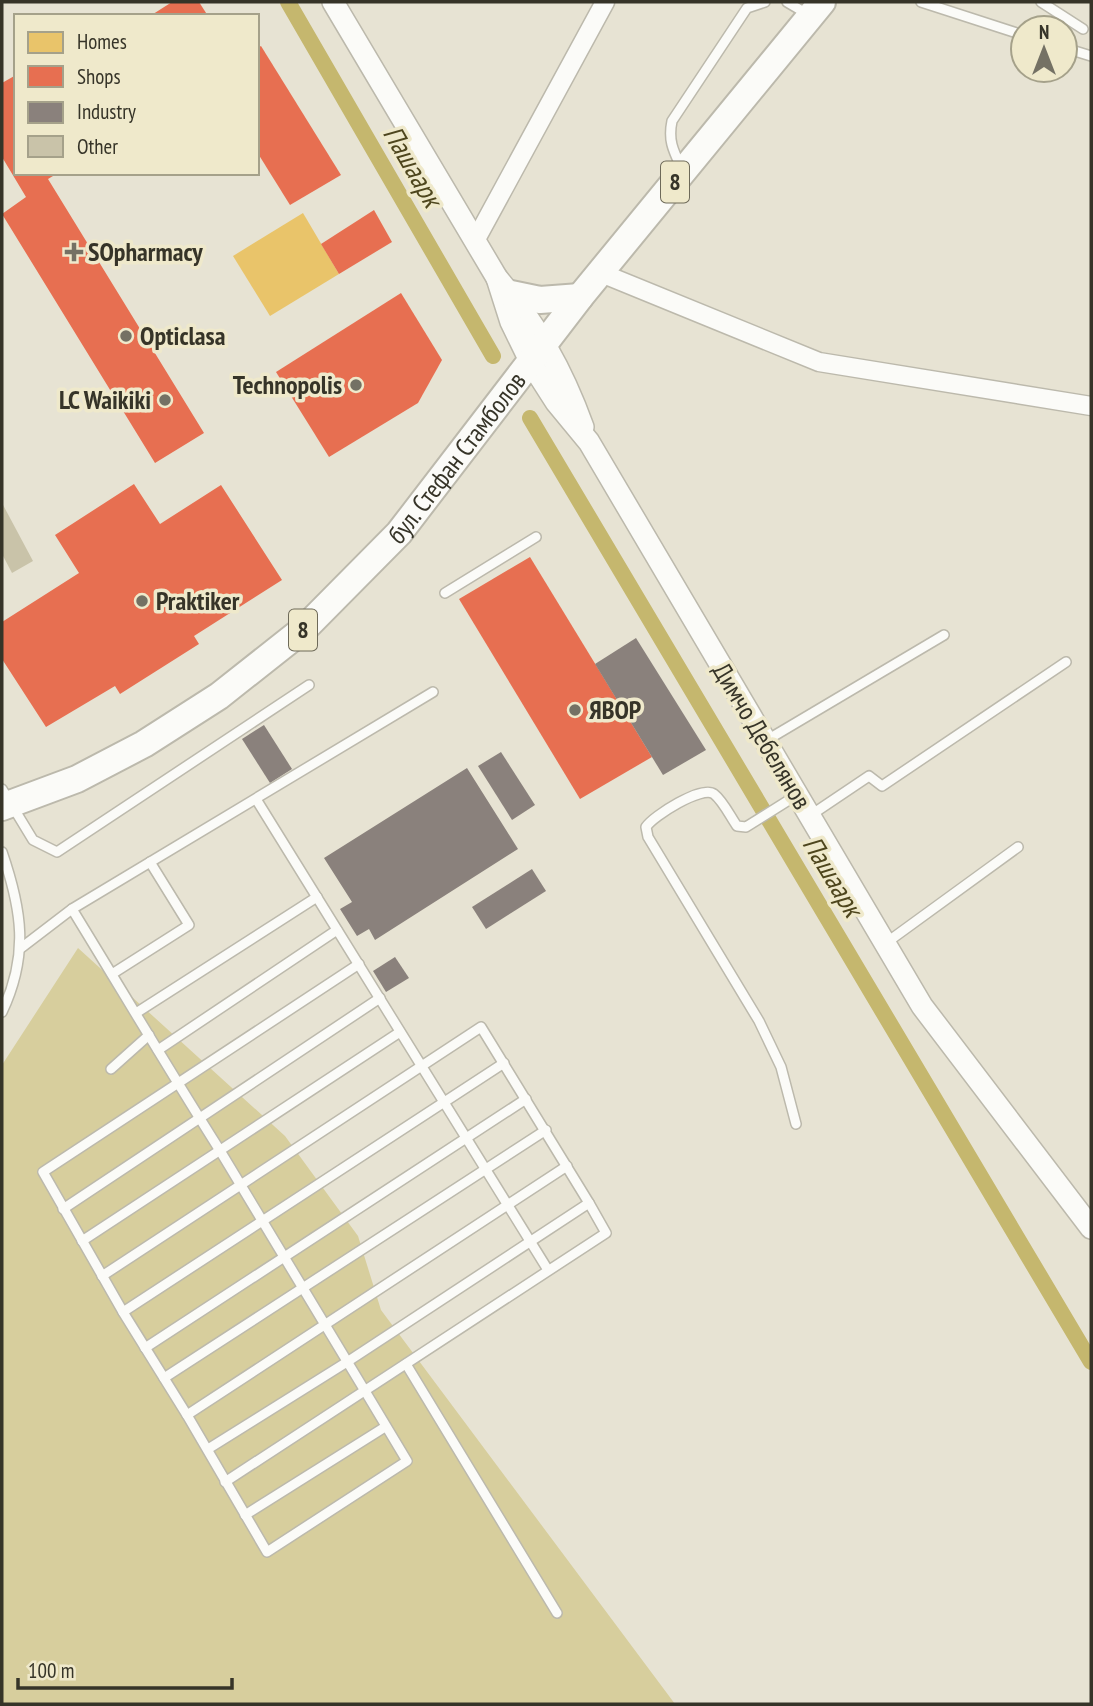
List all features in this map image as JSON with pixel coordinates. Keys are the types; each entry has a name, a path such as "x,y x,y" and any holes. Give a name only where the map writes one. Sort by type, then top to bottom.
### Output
{"main road":[{"name":"бул. Стефан Стамболов","path":"4,800 77,779 144,744 219,696 305,628 399,533 580,297 816,9"},
{"path":"504,286 540,300 580,297"}],"street":[{"name":"Димчо Дебелянов","path":"333,2 475,242 504,286 511,322 538,353 556,402 589,442 922,1006 1091,1228"},
{"path":"475,242 605,2"},
{"path":"601,273 819,362 1091,406"}],"lane":[{"path":"683,171 671,146 669,135 672,121 747,8 765,2"},
{"path":"787,2 816,9"},
{"path":"921,2 1009,30"},
{"path":"1041,2 1083,29"},
{"path":"445,593 536,537"},
{"path":"765,741 944,635"},
{"path":"810,816 869,776 882,786 1066,662"},
{"path":"4,800 33,840 57,852 309,685"},
{"path":"21,948 72,908 433,692"},
{"path":"796,1124 781,1067 759,1021 648,837 646,827 651,820 682,801 706,791 713,793 737,826 746,827 797,795"},
{"path":"256,799 548,1270"},
{"path":"885,944 1018,847"},
{"path":"2,852 20,916 21,948 10,993 2,1012"},
{"path":"112,974 189,925 150,862"},
{"path":"135,1013 317,897"},
{"path":"72,908 178,1083 198,1117 219,1149 365,1391 385,1427 407,1461 267,1552 123,1312 43,1172 178,1083 359,964"},
{"path":"158,1050 337,930"},
{"path":"63,1209 380,998"},
{"path":"102,1276 423,1068 481,1027 546,1130 606,1233 225,1482"},
{"path":"82,1241 400,1032"},
{"path":"111,1069 149,1035"},
{"path":"123,1312 504,1063"},
{"path":"145,1348 526,1098"},
{"path":"164,1378 546,1130"},
{"path":"187,1415 567,1166"},
{"path":"208,1450 589,1203"},
{"path":"406,1364 557,1613"},
{"path":"245,1515 385,1427"}],"shaded area":[{"path":"78,948 285,1136 358,1236 381,1310 675,1704 2,1704 2,1065"}],"building: Homes":[{"path":"303,213 339,274 270,316 233,256"}],"building: Shops":[{"path":"172,2 199,2 207,14 153,14"},
{"path":"261,46 341,175 290,205 259,155"},
{"path":"14,76 14,175 55,175 48,179 204,433 155,463 2,214 26,197 2,157 2,83"},
{"path":"374,210 392,242 339,274 321,244"},
{"name":"Technopolis","path":"401,293 442,360 418,403 329,457 276,372"},
{"name":"Praktiker","path":"134,484 160,524 221,485 282,580 194,636 199,644 120,694 115,686 46,727 2,659 2,622 79,573 55,535"},
{"name":"ЯВОР","path":"530,557 652,757 580,799 459,599"}],"building: Industry":[{"path":"636,638 706,750 663,775 595,664"},
{"path":"264,725 292,769 270,783 242,739"},
{"path":"501,752 535,805 512,820 478,766"},
{"path":"467,768 518,849 375,940 369,929 357,936 340,909 352,902 324,858"},
{"path":"532,869 546,891 486,929 472,907"},
{"path":"395,957 409,978 386,992 373,971"}],"building: Other":[{"path":"2,503 33,561 12,573 2,554"}],"waterway":[{"name":"Пашаарк","path":"288,2 493,356"},
{"name":"Пашаарк","path":"530,418 1091,1362"}],"place":[{"name":"SOpharmacy","path":"74,252"},
{"name":"Opticlasa","path":"126,336"},
{"name":"Technopolis","path":"356,385"},
{"name":"LC Waikiki","path":"165,400"},
{"name":"Praktiker","path":"142,601"},
{"name":"ЯВОР","path":"575,710"}]}
